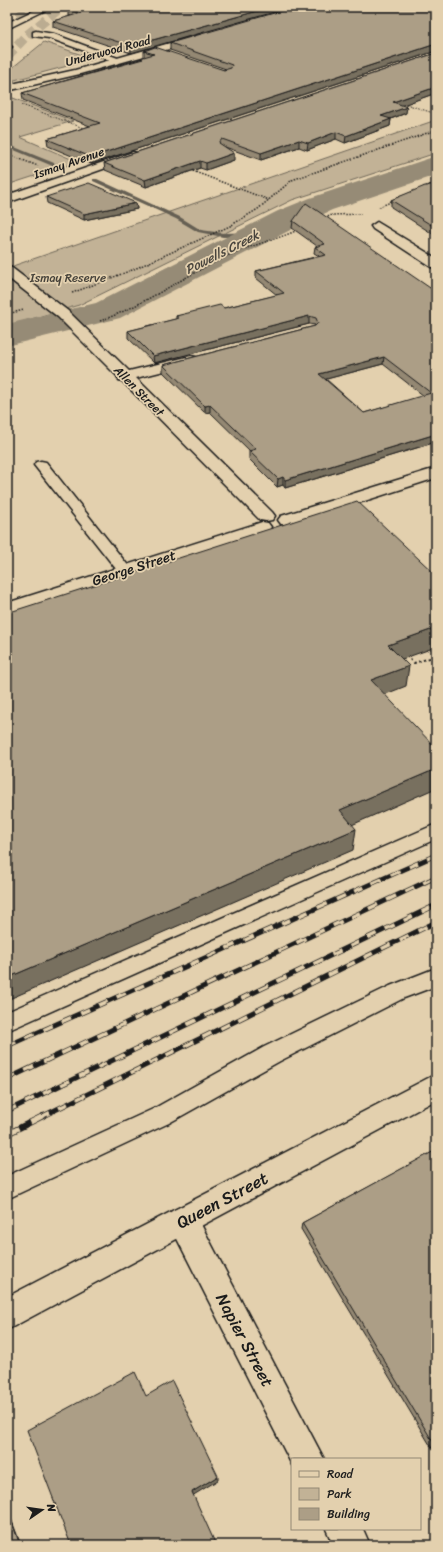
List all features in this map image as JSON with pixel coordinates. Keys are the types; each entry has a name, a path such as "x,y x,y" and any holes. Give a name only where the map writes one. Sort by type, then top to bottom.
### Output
{"main road":[{"path":"7,26 48,7"},
{"path":"36,34 51,36 118,60"},
{"name":"Underwood Road","path":"7,88 158,50 210,34"},
{"name":"Ismay Avenue","path":"7,199 142,152"},
{"path":"377,226 436,264"},
{"name":"Allen Street","path":"7,271 62,314 264,522"},
{"path":"124,377 204,356"},
{"path":"264,522 280,516 287,520 436,473"},
{"name":"George Street","path":"7,609 125,571 264,522"},
{"name":"Queen Street","path":"7,1314 436,1086"},
{"name":"Napier Street","path":"183,1221 307,1458"},
{"path":"344,1530 352,1545"}],"lane":[{"path":"158,50 175,55"},
{"path":"41,465 125,571"},
{"path":"7,1022 436,831"},
{"path":"7,1188 161,1116 272,1054 397,992 436,977"}],"path":[{"path":"398,101 436,114"},
{"path":"19,104 85,129"},
{"path":"43,298 123,275 222,230 252,214 270,200 278,190 292,180 436,130"},
{"path":"7,154 44,169"},
{"path":"190,170 270,200"},
{"path":"417,190 436,183"},
{"path":"377,208 397,199"},
{"path":"319,221 332,215 366,214"},
{"path":"96,322 135,308 240,250 279,239 299,230"},
{"path":"403,652 414,663 436,656"}],"green space":[{"path":"44,42 94,59 7,82 7,72"},
{"path":"13,98 73,121 20,137 78,162 7,185 7,99"},
{"name":"Ismay Reserve","path":"436,120 436,153 292,200 79,305 7,326 7,268"}],"building":[{"path":"80,7 272,7 131,46 53,21 81,13 69,10"},
{"path":"295,7 436,7 436,44 91,157 47,139 100,123 22,93 143,59 140,58 154,54 144,51 155,47 224,70 231,68 232,65 170,43"},
{"path":"436,53 436,87 393,102 407,107 381,116 391,119 346,136 336,132 308,143 299,140 261,153 222,139 219,143 234,153 206,163 200,161 145,180 104,163"},
{"path":"89,183 136,203 84,214 46,197"},
{"path":"436,183 436,228 391,200 425,186"},
{"path":"306,203 436,292 436,434 285,480 283,477 278,479 249,451 256,449 210,405 205,406 163,365 315,326 318,323 316,318 309,316 153,356 128,331 179,318 176,316 220,305 224,308 284,293 256,271 326,255 315,247 325,244 293,221","holes":["384,357 431,393 364,413 319,374"]},
{"path":"357,501 436,575 436,628 388,645 409,666 371,680 436,748 436,769 340,810 356,829 7,978 7,613"},
{"path":"436,1150 436,1220 433,1222 436,1226 436,1447 302,1223"},
{"path":"135,1372 146,1396 172,1381 218,1476 192,1492 216,1545 71,1545 27,1430"},
{"path":"7,1509 20,1545 7,1545"}],"waterway":[{"path":"7,145 57,166"},
{"name":"Powells Creek","path":"7,335 108,311 289,218 321,204 436,165"},
{"path":"95,180 178,218 200,231 223,235 258,234"}],"tunnel":[{"path":"7,26 31,7"},
{"path":"7,56 25,37 61,7"}],"railway":[{"path":"7,1046 436,855"},
{"path":"7,1079 436,877"},
{"path":"7,1111 436,905"},
{"path":"41,1117 436,922"},
{"path":"7,1134 41,1117"}]}
